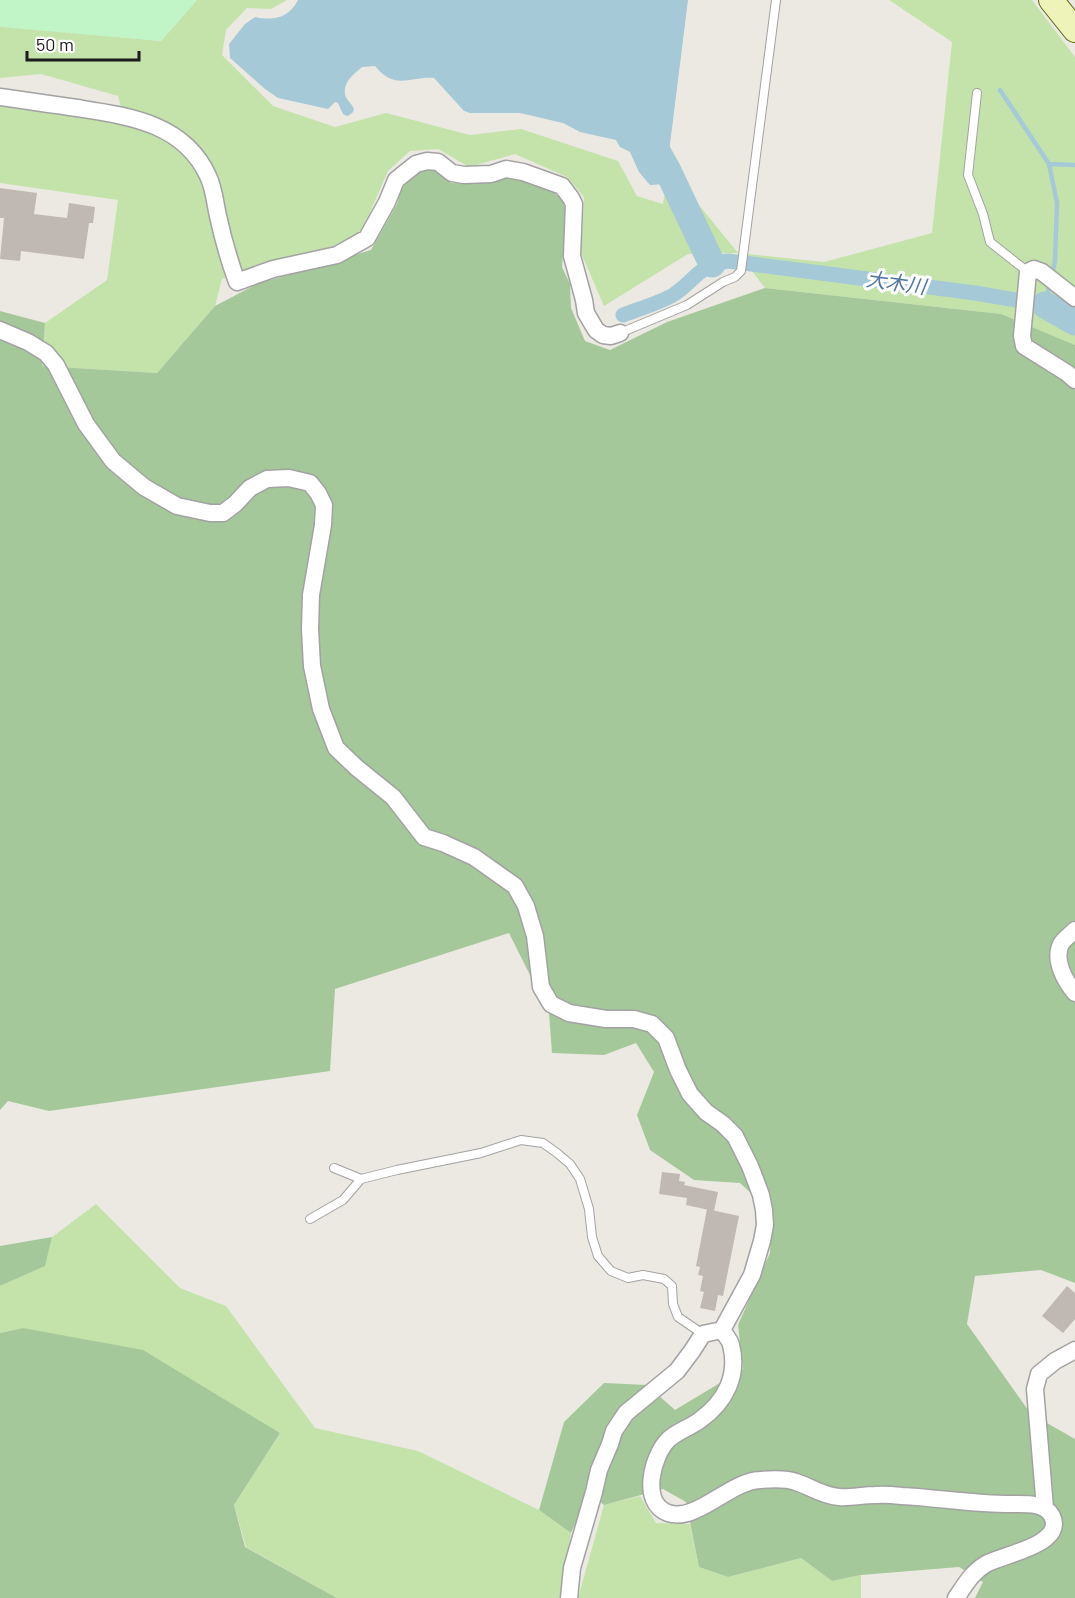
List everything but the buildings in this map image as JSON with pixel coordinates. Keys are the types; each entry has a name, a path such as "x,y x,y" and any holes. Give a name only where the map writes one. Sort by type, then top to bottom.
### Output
{"main road":[{"path":"1051,0 1075,30"}],"street":[{"path":"0,97 116,114 146,122 169,133 186,145 199,159 209,178 225,246 237,282 273,269 337,255 367,238 396,180 416,164 427,161 438,162 452,173 464,175 491,174 506,169 544,179 562,186 574,204 572,256 586,313 596,330 603,335 611,336 620,333"},
{"path":"1075,298 1061,288 1032,276 1022,336 1024,346 1075,380"},
{"path":"0,330 28,342 45,353 56,365 86,424 113,460 144,487 177,506 210,513 222,513 235,504 250,488 267,479 289,478 310,483 324,505 323,525 311,595 312,666 321,709 336,748 393,797 424,837 474,857 515,886 526,906 534,936 541,987 551,1004 569,1013 606,1019 634,1019 652,1024 666,1038 678,1071 690,1094 706,1112 735,1136 745,1156 761,1195 765,1225 752,1275 722,1330 703,1334 677,1371 626,1413 614,1431 599,1470 582,1530 572,1568 569,1598"},
{"path":"1075,930 1061,944 1059,957 1068,985 1075,993"},
{"path":"722,1330 731,1344 734,1362 731,1384 718,1404 700,1420 669,1439 656,1458 651,1488 654,1500 660,1509 670,1514 682,1514 696,1510 745,1483 753,1480 774,1479 795,1481 821,1494 841,1497 876,1495 985,1504 1031,1504 1045,1508 1053,1516 1053,1528 1047,1538 1034,1546 987,1563 972,1574 956,1598"},
{"path":"1045,1508 1035,1389 1039,1374 1055,1361 1075,1350"}],"lane":[{"path":"620,333 687,305 735,277 741,271 776,0"},
{"path":"977,93 968,175 990,242 1032,276"},
{"path":"310,1219 343,1200 361,1179 482,1153 521,1140 543,1143 570,1164 580,1179 590,1209 592,1237 598,1256 611,1272 628,1278 643,1275 664,1279 672,1286 673,1304 678,1317 703,1334"},
{"path":"333,1168 361,1179"}],"green space":[{"path":"0,0 197,0 161,41 1,27"},
{"path":"197,0 287,0 271,9 247,8 226,30 222,55 273,106 335,127 386,113 470,135 521,129 618,161 637,196 663,204 669,168 738,253 688,254 604,306 581,253 584,197 567,177 515,154 469,167 438,149 410,151 388,171 361,233 327,249 262,265 222,279 215,306 157,373 42,366 45,323 107,280 118,200 0,183 0,105 126,125 118,96 41,74 0,78 0,26 161,41"},
{"path":"889,0 1032,0 1075,57 1075,345 1001,314 765,288 738,253 824,262 932,233 952,42"},
{"path":"434,169 451,183 474,184 507,178 541,185 564,199 566,217 562,267 570,284 571,308 585,341 610,350 667,322 765,288 1001,314 1075,345 1075,1283 1041,1270 975,1276 967,1324 1031,1414 1075,1439 1075,1598 975,1598 983,1582 959,1567 861,1575 832,1581 801,1558 728,1577 699,1567 686,1502 663,1489 604,1505 589,1492 571,1533 539,1510 564,1422 604,1383 647,1385 675,1410 743,1369 738,1325 770,1253 771,1212 740,1183 694,1180 650,1150 637,1115 654,1072 636,1043 604,1055 552,1053 549,1013 509,933 335,989 330,1071 49,1111 8,1101 0,1110 0,311 45,323 42,366 157,373 215,306 257,284 371,250 397,204 403,185 420,171"},
{"path":"96,1204 180,1288 226,1306 315,1428 418,1451 539,1510 571,1533 562,1598 337,1598 246,1547 234,1505 280,1433 23,1328 0,1333 0,1286 44,1266 52,1237"},
{"path":"52,1237 45,1266 0,1286 0,1246"},
{"path":"23,1328 143,1350 280,1433 234,1505 245,1547 337,1598 0,1598 0,1333"},
{"path":"640,1496 656,1523 690,1524 699,1567 728,1577 801,1558 832,1581 861,1575 861,1598 578,1598 604,1505"}],"water":[{"path":"298,0 688,0 665,184 650,185 639,172 630,152 620,147 616,140 580,132 563,123 520,113 464,111 434,78 396,80 382,74 375,66 362,67 346,86 346,97 354,108 354,111 347,116 335,102 328,109 278,98 230,58 229,44 245,24 255,17 268,19 280,17 290,11"}],"waterway":[{"path":"1000,90 1049,164 1057,203 1055,261 1052,275"},
{"name":"大木川","path":"649,137 667,169 712,264"},
{"path":"1049,164 1075,165"},
{"name":"大木川","path":"623,315 671,296 704,269 728,261 975,293 1045,305"},
{"path":"1045,305 1050,283"},
{"name":"大木川","path":"1045,305 1075,322"}]}
